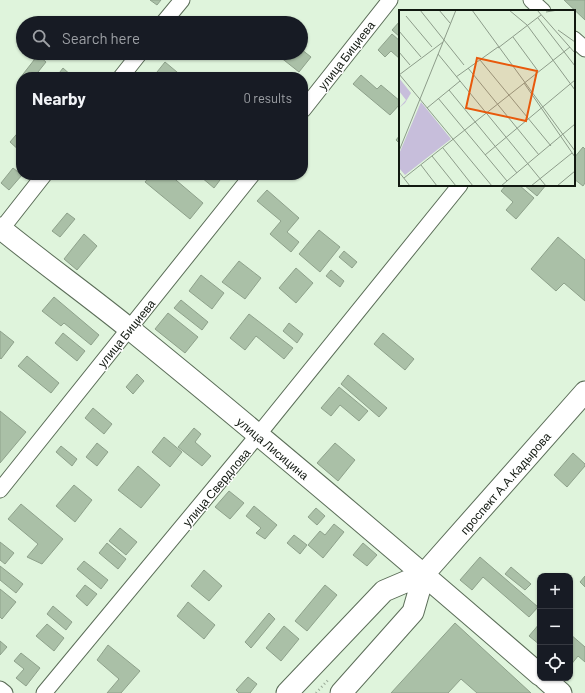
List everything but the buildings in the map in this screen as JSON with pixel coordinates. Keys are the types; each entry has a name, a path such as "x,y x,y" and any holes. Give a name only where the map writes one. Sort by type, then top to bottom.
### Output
{"street":[{"path":"169,16 182,0"},
{"name":"улица Бициева","path":"308,104 390,0"},
{"path":"531,0 542,10"},
{"path":"575,40 585,49"},
{"path":"125,72 134,60"},
{"path":"0,230 40,180"},
{"name":"улица Бициева","path":"0,490 248,180"},
{"name":"улица Свердлова","path":"44,693 258,435 459,186"},
{"name":"улица Лисицина","path":"0,230 130,329 424,574 537,672"},
{"name":"проспект А.А.Кадырова","path":"341,693 413,612 424,574 585,392"},
{"name":"проспект А.А.Кадырова","path":"287,693 384,591 424,574"},
{"path":"547,681 561,693"},
{"path":"0,689 5,693"}]}
